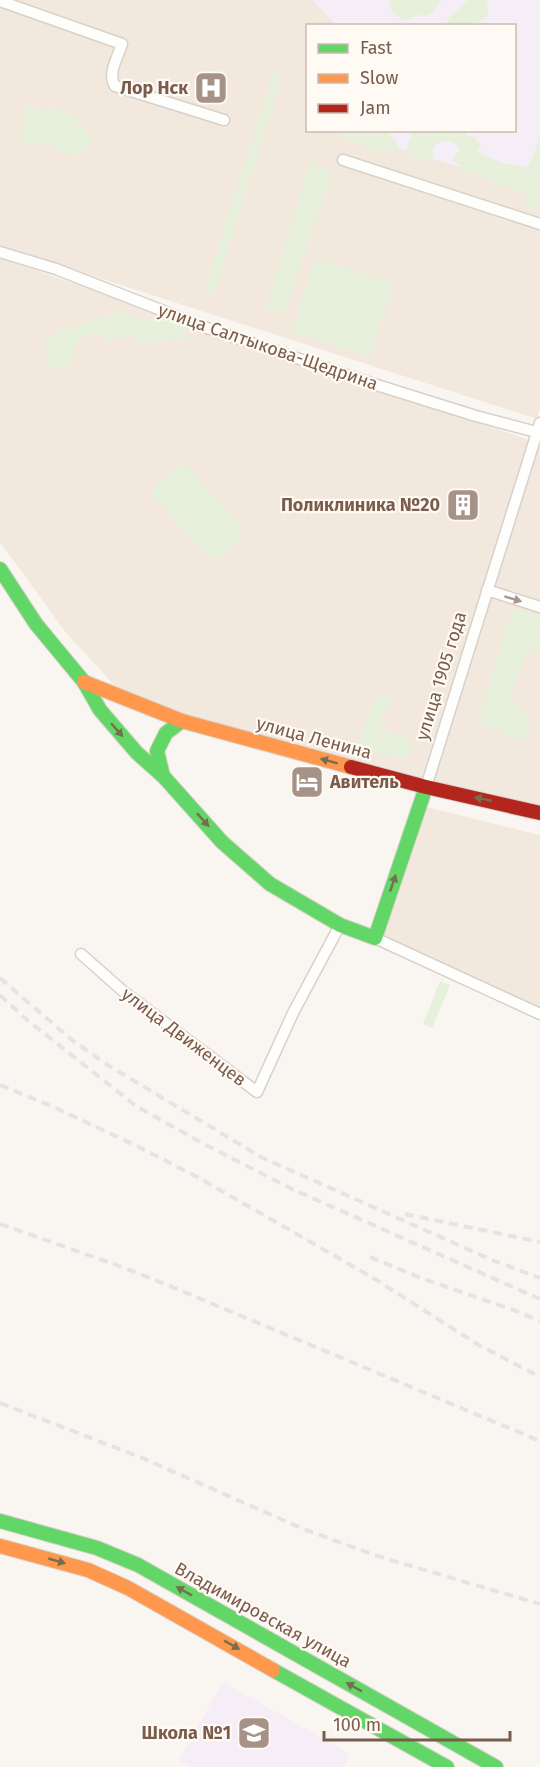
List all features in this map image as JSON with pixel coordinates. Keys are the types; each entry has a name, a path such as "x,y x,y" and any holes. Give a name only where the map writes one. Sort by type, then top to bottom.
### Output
{"street":[{"path":"0,1 122,44 111,75 115,86 224,120"},
{"path":"343,160 540,224"},
{"name":"улица Салтыкова-Щедрина","path":"0,252 56,269 207,328 369,383 476,416 539,430"},
{"name":"улица 1905 года","path":"375,938 426,787 539,430"},
{"path":"0,568 36,624 84,681 100,710 137,753 164,777 222,842 270,884 340,925 375,938 540,1014"},
{"path":"487,590 540,607"},
{"name":"улица Ленина","path":"84,681 182,721 426,787 540,813"},
{"path":"164,777 157,752 166,734 182,721"},
{"name":"улица Движенцев","path":"81,954 124,992 256,1092 289,1022 340,925"},
{"name":"Владимировская улица","path":"0,1521 97,1548 138,1565 496,1767"},
{"path":"0,1546 88,1570 128,1588 447,1767"}],"shaded area":[{"path":"0,0 540,0 540,408 537,419 0,246"},
{"path":"313,0 540,0 540,159 531,188 353,135 354,132 516,132 516,24 334,24"},
{"path":"0,258 532,441 425,785 182,718 115,686 67,634 0,542"},
{"path":"538,442 540,442 540,604 491,589"},
{"path":"488,594 540,611 540,811 429,786"},
{"path":"422,806 540,835 540,1007 378,937"},
{"name":"Школа №1","path":"223,1682 350,1754 343,1767 190,1767 179,1760"}],"green space":[{"path":"389,0 441,0 430,14 416,15 406,21 393,14"},
{"path":"468,0 487,0 488,16 478,22 446,24 450,16"},
{"path":"276,66 280,83 214,294 204,291"},
{"path":"31,104 42,110 55,107 78,119 91,137 92,145 76,157 57,151 47,142 32,145 24,142 21,134 22,123 26,108"},
{"path":"336,132 388,132 398,145 395,154 386,151 372,151"},
{"path":"413,132 465,132 467,136 474,137 481,145 477,150 479,153 506,164 526,168 533,156 540,133 540,167 537,174 537,190 534,195 540,197 540,206 527,207 525,205 527,199 519,191 499,185 472,172 463,172 461,166 453,161 453,157 460,150 450,141 439,142 436,145 433,149 433,159 428,163 414,155 408,157 405,152"},
{"path":"310,162 333,171 284,314 266,310"},
{"path":"316,258 394,284 369,358 291,331"},
{"path":"122,311 136,320 176,317 184,323 188,342 174,339 142,343 128,335 108,342 100,333 75,340 73,359 67,367 48,367 45,341 60,331"},
{"path":"178,466 186,466 239,523 241,534 239,538 221,557 207,556 154,497 154,486"},
{"path":"515,609 540,617 540,648 527,653 509,698 530,720 523,743 478,721 506,626"},
{"path":"387,694 392,703 380,720 389,732 409,741 412,747 411,755 402,758 364,748 359,740 376,696"},
{"path":"440,981 450,985 432,1028 423,1024"}],"railway":[{"path":"0,978 72,1040 106,1064 261,1157 492,1260 540,1278"},
{"path":"0,995 26,1019 136,1106 292,1189 540,1299"},
{"path":"0,1085 137,1146 201,1179 375,1279 477,1344 540,1377"},
{"path":"405,1214 540,1242"},
{"path":"0,1224 165,1284 540,1441"},
{"path":"370,1257 540,1321"},
{"path":"0,1403 140,1457 301,1528 374,1555 540,1604"}],"traffic: fast":[{"path":"0,569 36,624 84,682 100,710 137,753 164,777 222,842 270,884 340,925 375,938 426,787"},
{"path":"163,776 157,751 166,733 182,721"},
{"path":"0,1521 97,1548 138,1565 496,1767"},
{"path":"273,1670 447,1767"}],"traffic: slow":[{"path":"84,682 182,721 351,767"},
{"path":"0,1546 88,1570 128,1588 273,1670"}],"traffic: jam":[{"path":"351,767 540,813"}],"place":[{"name":"Лор Нск","path":"211,88"},
{"name":"Поликлиника №20","path":"463,505"},
{"name":"Авитель","path":"307,782"},
{"name":"Школа №1","path":"254,1733"}]}
